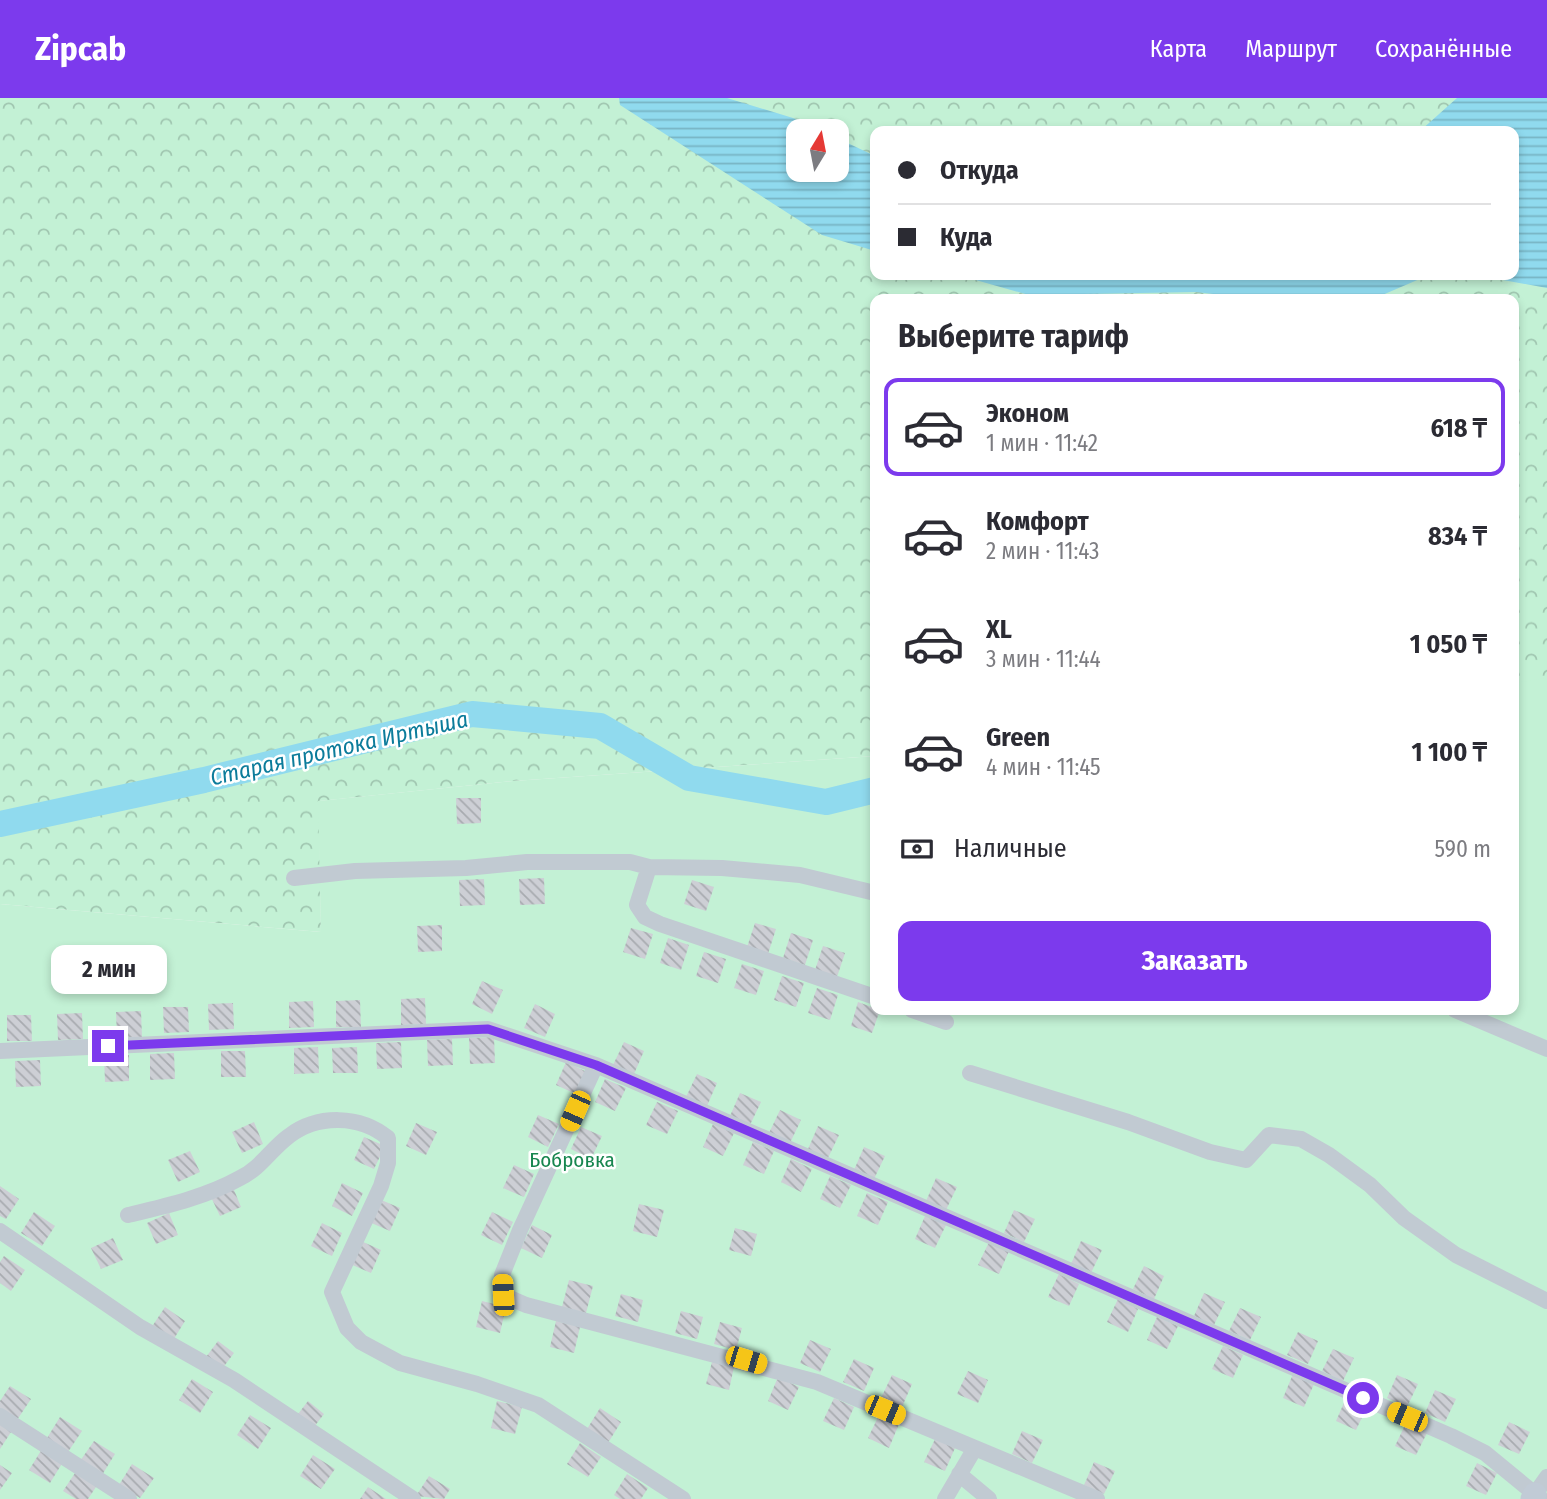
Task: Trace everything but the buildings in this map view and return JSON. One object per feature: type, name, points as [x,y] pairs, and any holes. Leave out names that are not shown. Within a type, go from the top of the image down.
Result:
[{"type":"street","points":[[294,878],[355,871],[466,868],[527,862],[630,862],[649,867],[722,868],[800,875],[870,892]]},
{"type":"street","points":[[649,867],[637,905],[645,917],[710,943],[870,995]]},
{"type":"street","points":[[926,1015],[946,1022]]},
{"type":"street","points":[[1467,1015],[1547,1049]]},
{"type":"street","points":[[0,1051],[488,1029],[596,1065],[1451,1436],[1485,1453],[1539,1493]]},
{"type":"street","points":[[596,1065],[502,1275],[503,1295],[526,1304],[817,1382],[1097,1499]]},
{"type":"street","points":[[970,1073],[1128,1122],[1210,1152],[1246,1160],[1269,1135],[1301,1139],[1370,1185],[1404,1218],[1456,1255],[1547,1301]]},
{"type":"street","points":[[128,1215],[166,1206],[242,1178],[267,1160],[287,1137],[315,1121],[346,1121],[375,1127],[388,1138],[388,1163],[381,1186],[332,1292],[346,1328],[361,1342],[400,1363],[477,1384],[538,1405],[683,1499]]},
{"type":"street","points":[[0,1231],[140,1327],[234,1380],[413,1499]]},
{"type":"street","points":[[0,1416],[129,1499]]},
{"type":"street","points":[[945,1499],[975,1448]]},
{"type":"street","points":[[959,1474],[989,1499]]},
{"type":"green space","points":[[0,98],[1547,98],[1547,1012],[1519,998],[1519,294],[870,294],[870,756],[513,781],[319,801],[321,932],[0,904]]},
{"type":"green space","name":"Бобровка","points":[[1547,678],[1547,1499],[0,1499],[0,904],[321,932],[318,801],[513,781],[870,756],[870,1015],[1519,1015],[1519,682]]},
{"type":"water","points":[[619,98],[727,98],[795,119],[786,119],[786,182],[849,182],[849,144],[870,154],[870,249],[822,235],[620,105]]},
{"type":"water","points":[[1457,98],[1547,98],[1547,288],[1503,280],[1519,280],[1519,126],[1426,126]]},
{"type":"water","points":[[976,280],[1417,280],[1385,294],[1025,294]]},
{"type":"waterway","name":"Старая протока Иртыша","points":[[0,824],[204,780],[472,714],[600,726],[689,778],[826,802],[870,791]]},
{"type":"route","points":[[108,1046],[488,1029],[596,1065],[1363,1398]]}]
